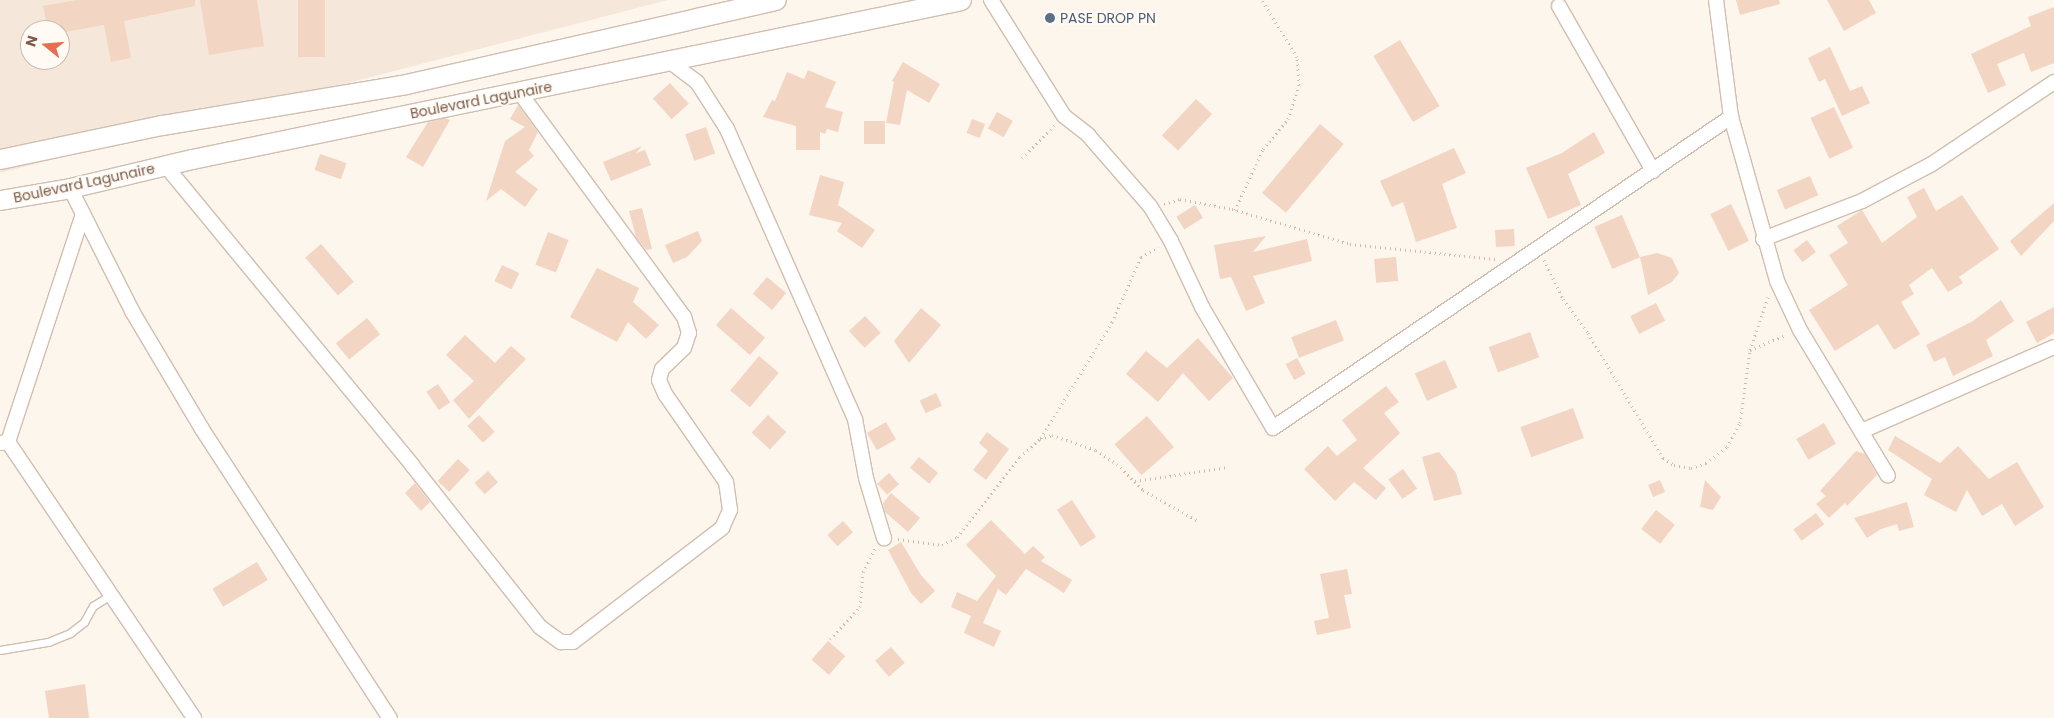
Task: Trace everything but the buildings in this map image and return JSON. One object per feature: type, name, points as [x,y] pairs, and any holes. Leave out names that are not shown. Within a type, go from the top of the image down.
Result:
[{"type":"main road","points":[[0,159],[162,125],[423,80],[776,0]]},
{"type":"main road","name":"Boulevard Lagunaire","points":[[0,200],[70,188],[165,165],[961,0]]},
{"type":"street","points":[[991,0],[1064,116],[1088,135],[1150,206],[1171,241],[1202,307],[1273,428],[1731,117]]},
{"type":"street","points":[[1716,0],[1731,117],[1763,240],[1777,281],[1800,330],[1864,430],[1888,476]]},
{"type":"street","points":[[1559,6],[1653,171]]},
{"type":"street","points":[[668,61],[697,82],[728,129],[851,411],[884,538]]},
{"type":"street","points":[[1763,240],[1862,200],[1932,164],[2054,82]]},
{"type":"street","points":[[165,165],[412,465],[540,627],[561,642],[573,642],[722,528],[730,510],[726,482],[665,394],[660,380],[662,369],[684,348],[689,333],[684,317],[520,92]]},
{"type":"street","points":[[70,188],[132,311],[202,429],[390,718]]},
{"type":"street","points":[[83,214],[4,443],[112,593],[194,718]]},
{"type":"street","points":[[1864,430],[2054,347]]},
{"type":"lane","points":[[0,650],[48,642],[70,633],[84,622],[93,606],[112,593]]},
{"type":"path","points":[[1236,210],[1263,149],[1288,119],[1300,85],[1297,57],[1262,0]]},
{"type":"path","points":[[1022,158],[1064,116]]},
{"type":"path","points":[[1150,206],[1180,199],[1236,210],[1350,244],[1473,258],[1520,260]]},
{"type":"path","points":[[830,639],[860,606],[864,572],[870,553],[884,538],[942,545],[957,537],[1020,457],[1040,439],[1112,322],[1141,257],[1148,250],[1171,241]]},
{"type":"path","points":[[1539,248],[1563,299],[1588,333],[1663,458],[1674,465],[1691,468],[1706,463],[1727,447],[1740,423],[1745,405],[1750,350],[1762,308],[1777,281]]},
{"type":"path","points":[[1750,350],[1800,330]]},
{"type":"path","points":[[1040,439],[1052,435],[1096,450],[1143,490],[1198,521]]},
{"type":"path","points":[[1134,481],[1228,468]]},
{"type":"shaded area","points":[[0,0],[668,0],[0,173]]},
{"type":"place","name":"PASE DROP PN","points":[[1050,18]]}]
